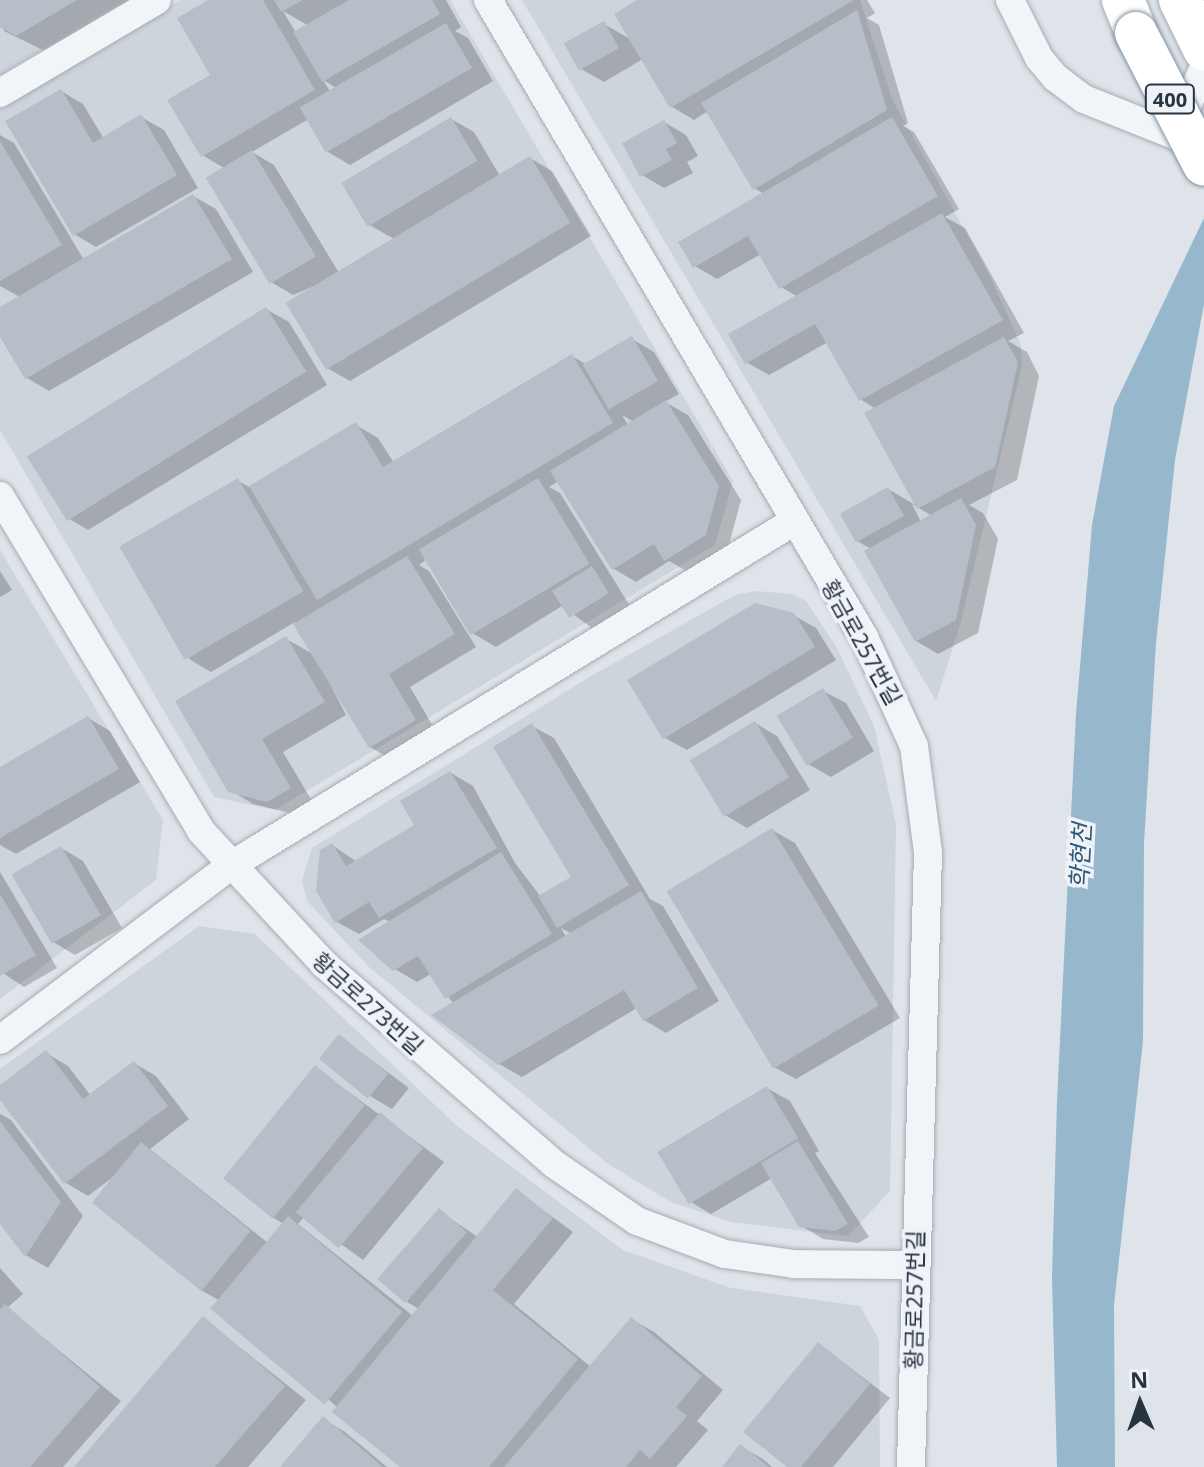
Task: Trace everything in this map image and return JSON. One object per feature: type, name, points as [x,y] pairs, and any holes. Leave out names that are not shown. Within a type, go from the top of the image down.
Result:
[{"type":"highway","points":[[1180,0],[1204,49]]},
{"type":"highway","name":"400","points":[[1130,16],[1204,165]]},
{"type":"street","points":[[0,93],[157,0]]},
{"type":"street","name":"황금로257번길","points":[[488,0],[889,685],[921,776],[928,853],[914,1265],[911,1467]]},
{"type":"street","points":[[1010,0],[1039,58],[1056,78],[1084,99],[1174,135],[1204,67]]},
{"type":"street","name":"황금로273번길","points":[[0,496],[201,831],[230,866],[324,964],[554,1164],[637,1221],[681,1241],[758,1261],[914,1265]]},
{"type":"street","points":[[0,1040],[230,866],[793,522]]},
{"type":"shaded area","points":[[0,0],[125,0],[0,75]]},
{"type":"shaded area","points":[[180,0],[450,0],[733,481],[715,545],[275,810],[214,797],[0,430],[0,108]]},
{"type":"shaded area","points":[[522,0],[860,0],[892,99],[989,274],[1021,345],[1022,366],[960,625],[936,701]]},
{"type":"shaded area","points":[[0,550],[163,820],[156,880],[0,999]]},
{"type":"shaded area","points":[[756,591],[792,594],[806,601],[837,648],[874,726],[896,824],[890,1191],[848,1236],[731,1222],[671,1202],[608,1164],[369,967],[307,901],[302,881],[312,848],[591,676],[735,595]]},
{"type":"shaded area","points":[[199,926],[255,934],[456,1125],[623,1250],[731,1288],[860,1306],[879,1340],[880,1467],[0,1467],[0,1069]]},
{"type":"water","name":"학현천","points":[[1204,218],[1204,304],[1175,460],[1156,643],[1144,843],[1143,1041],[1114,1305],[1115,1467],[1057,1467],[1052,1278],[1057,1101],[1076,714],[1092,525],[1114,406]]},
{"type":"building","points":[[0,0],[77,0],[16,36],[0,27]]},
{"type":"building","points":[[208,0],[263,0],[315,90],[201,157],[167,100],[210,75],[177,18]]},
{"type":"building","points":[[274,0],[303,0],[281,12]]},
{"type":"building","points":[[349,0],[432,0],[440,14],[322,82],[293,32]]},
{"type":"building","points":[[637,0],[854,0],[670,108],[614,14]]},
{"type":"building","points":[[857,10],[887,110],[753,190],[701,103]]},
{"type":"building","points":[[604,21],[619,48],[579,70],[564,43]]},
{"type":"building","points":[[446,23],[472,68],[326,153],[300,108]]},
{"type":"building","points":[[61,89],[93,143],[141,114],[177,175],[73,236],[5,121]]},
{"type":"building","points":[[451,117],[477,161],[368,227],[341,183]]},
{"type":"building","points":[[892,117],[938,196],[779,289],[748,236],[693,268],[678,242]]},
{"type":"building","points":[[664,120],[677,143],[666,149],[672,160],[640,177],[622,143]]},
{"type":"building","points":[[0,141],[62,245],[0,281]]},
{"type":"building","points":[[252,150],[316,256],[270,284],[206,178]]},
{"type":"building","points":[[530,156],[570,223],[326,370],[286,303]]},
{"type":"building","points":[[193,194],[232,259],[25,379],[0,337],[0,307]]},
{"type":"building","points":[[942,213],[1003,320],[859,401],[815,324],[745,364],[728,334]]},
{"type":"building","points":[[266,307],[306,371],[67,521],[27,456]]},
{"type":"building","points":[[632,336],[658,381],[609,410],[583,365]]},
{"type":"building","points":[[1004,337],[1018,362],[995,467],[917,509],[864,413]]},
{"type":"building","points":[[572,354],[613,423],[317,600],[249,486],[356,422],[383,467]]},
{"type":"building","points":[[666,400],[719,486],[706,535],[664,561],[654,544],[612,570],[550,471]]},
{"type":"building","points":[[238,478],[304,591],[185,660],[119,546]]},
{"type":"building","points":[[538,478],[590,564],[470,635],[419,550]]},
{"type":"building","points":[[888,487],[904,516],[856,543],[840,514]]},
{"type":"building","points":[[961,498],[976,525],[956,620],[915,642],[864,551]]},
{"type":"building","points":[[407,556],[455,634],[389,674],[416,720],[369,748],[293,624]]},
{"type":"building","points":[[592,566],[609,593],[569,618],[552,591]]},
{"type":"building","points":[[755,603],[794,613],[815,647],[663,739],[627,680]]},
{"type":"building","points":[[286,636],[325,702],[262,739],[291,788],[267,802],[228,792],[175,701]]},
{"type":"building","points":[[823,688],[853,738],[807,766],[777,716]]},
{"type":"building","points":[[88,716],[119,769],[0,838],[0,767]]},
{"type":"building","points":[[755,721],[789,778],[724,817],[690,760]]},
{"type":"building","points":[[532,723],[629,885],[557,928],[538,896],[571,877],[493,747]]},
{"type":"building","points":[[450,771],[497,848],[379,918],[369,902],[335,923],[316,891],[320,850],[332,843],[346,866],[414,825],[400,801]]},
{"type":"building","points":[[772,828],[879,1005],[773,1069],[667,891]]},
{"type":"building","points":[[61,846],[101,915],[52,944],[12,874]]},
{"type":"building","points":[[501,852],[552,934],[445,999],[418,956],[393,971],[358,940]]},
{"type":"building","points":[[641,891],[698,988],[643,1021],[624,990],[498,1065],[431,1015]]},
{"type":"building","points":[[0,894],[36,955],[0,976]]},
{"type":"building","points":[[339,1034],[388,1074],[368,1099],[319,1059]]},
{"type":"building","points":[[46,1050],[83,1099],[134,1061],[168,1106],[64,1184],[0,1100],[0,1085]]},
{"type":"building","points":[[315,1065],[365,1105],[273,1219],[223,1178]]},
{"type":"building","points":[[767,1086],[798,1138],[689,1204],[657,1152]]},
{"type":"building","points":[[380,1112],[423,1148],[339,1248],[296,1212]]},
{"type":"building","points":[[0,1121],[61,1202],[25,1257],[0,1224]]},
{"type":"building","points":[[798,1141],[848,1224],[835,1231],[799,1227],[761,1163]]},
{"type":"building","points":[[141,1142],[251,1231],[201,1291],[92,1203]]},
{"type":"building","points":[[516,1188],[553,1218],[493,1290],[578,1359],[489,1467],[400,1467],[332,1412]]},
{"type":"building","points":[[439,1208],[467,1232],[405,1303],[377,1279]]},
{"type":"building","points":[[288,1216],[402,1312],[324,1404],[210,1309]]},
{"type":"building","points":[[5,1304],[100,1387],[30,1467],[0,1467],[0,1309]]},
{"type":"building","points":[[203,1316],[285,1386],[215,1467],[74,1467]]},
{"type":"building","points":[[631,1317],[702,1376],[676,1407],[687,1416],[650,1459],[640,1450],[626,1467],[504,1467]]},
{"type":"building","points":[[818,1342],[870,1384],[801,1467],[787,1467],[743,1432]]},
{"type":"building","points":[[323,1416],[383,1467],[280,1467]]},
{"type":"building","points":[[740,1444],[769,1467],[722,1467]]}]
